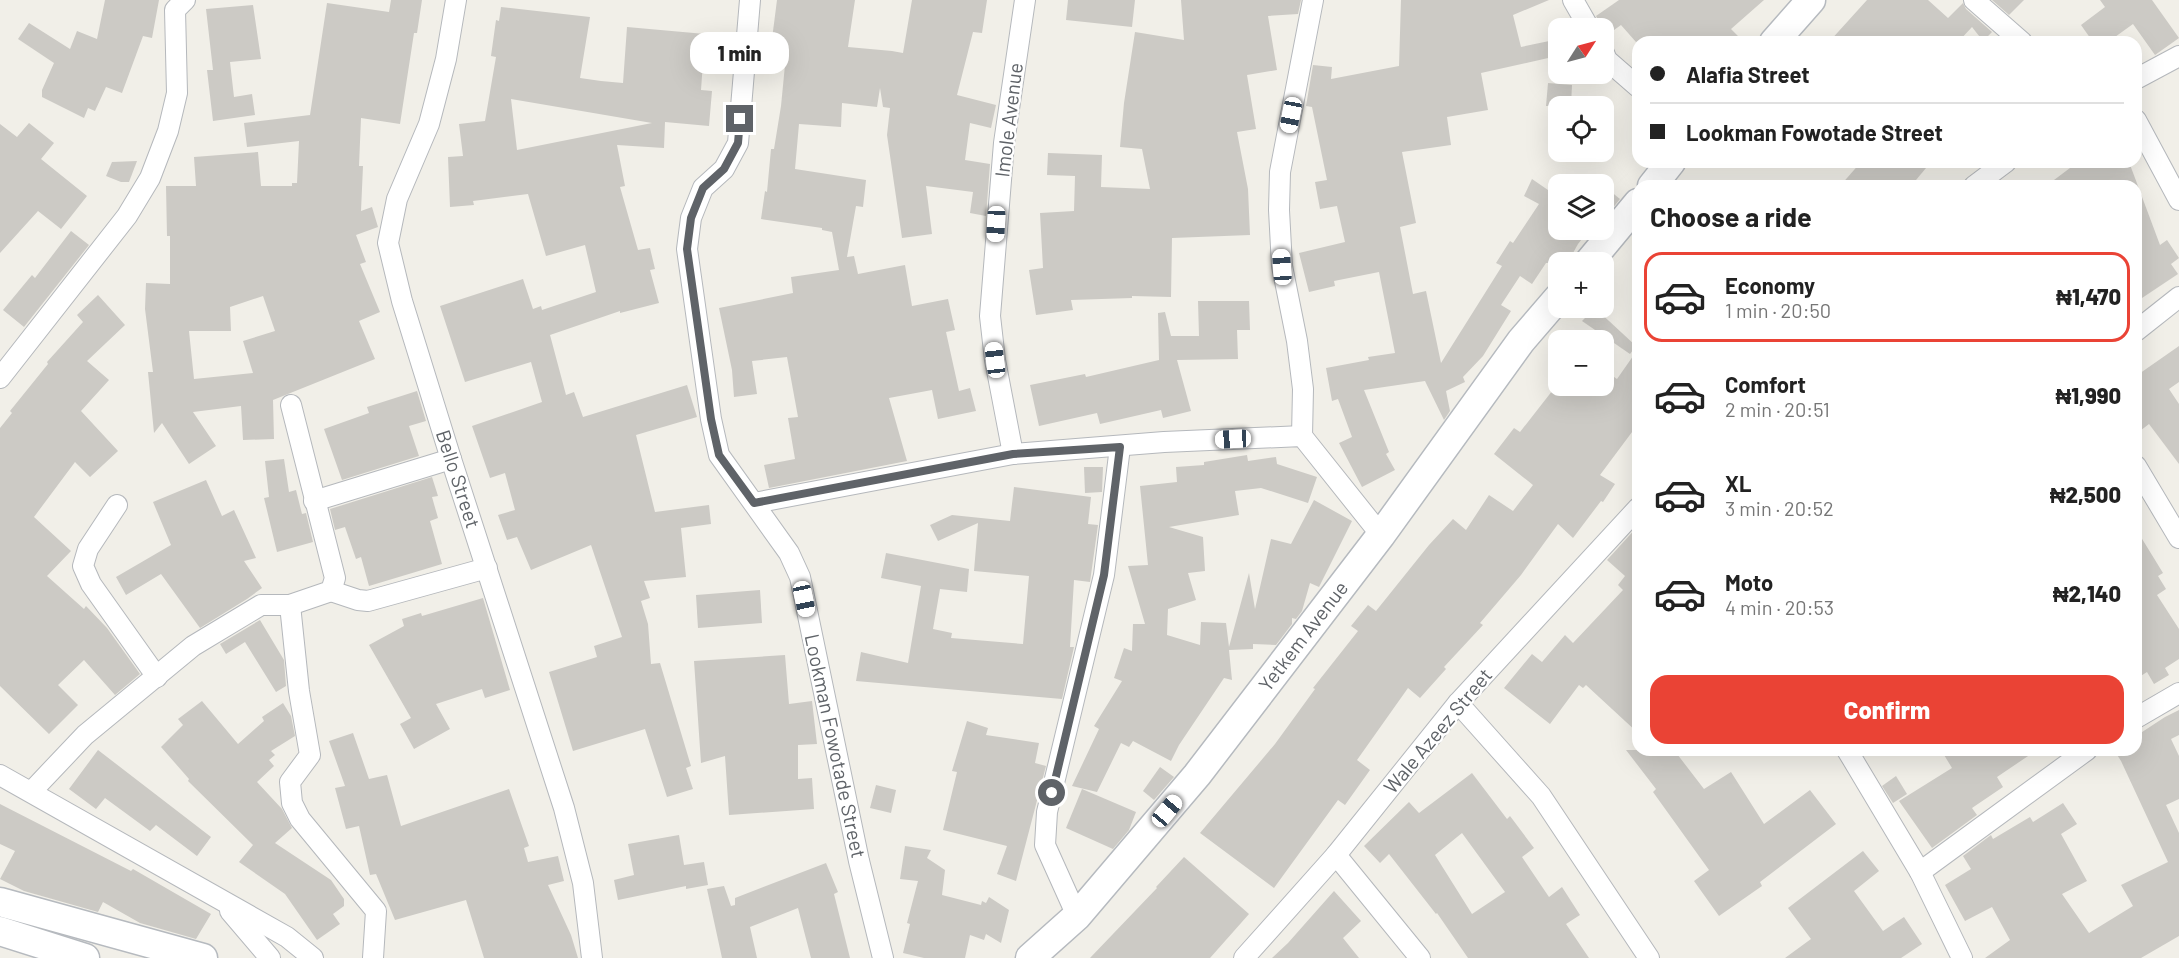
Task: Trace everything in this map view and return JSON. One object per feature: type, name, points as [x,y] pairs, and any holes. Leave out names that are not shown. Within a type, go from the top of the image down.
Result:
[{"type":"street","points":[[0,378],[127,216],[150,178],[168,131],[177,93],[175,10],[185,0]]},
{"type":"street","name":"Bello Street","points":[[456,0],[446,59],[429,124],[397,199],[388,243],[402,301],[451,459],[564,808],[583,883],[592,958]]},
{"type":"street","name":"Lookman Fowotade Street","points":[[750,0],[738,143],[724,169],[703,188],[691,218],[687,249],[711,419],[719,455],[789,554],[800,577],[859,861],[883,958]]},
{"type":"street","name":"Imole Avenue","points":[[1013,454],[995,360],[990,316],[1004,143],[1025,0]]},
{"type":"street","points":[[1313,0],[1280,172],[1279,210],[1282,267],[1297,341],[1303,389],[1302,436],[1381,535]]},
{"type":"street","points":[[1573,0],[1583,18]]},
{"type":"street","points":[[1779,36],[1811,0]]},
{"type":"street","points":[[1974,0],[2015,36]]},
{"type":"street","points":[[2142,76],[2179,56]]},
{"type":"street","points":[[1614,66],[1632,82]]},
{"type":"street","points":[[2142,131],[2179,200]]},
{"type":"street","points":[[1657,180],[1666,168]]},
{"type":"street","points":[[1982,180],[1998,168]]},
{"type":"street","points":[[1597,252],[1632,210]]},
{"type":"street","points":[[2142,326],[2179,297]]},
{"type":"street","name":"Yetkem Avenue","points":[[1030,958],[1077,916],[1197,776],[1381,535],[1521,341],[1548,310]]},
{"type":"street","points":[[291,405],[335,578],[331,591]]},
{"type":"street","points":[[754,503],[1013,454],[1164,442],[1302,436]]},
{"type":"street","points":[[1077,916],[1045,845],[1047,812],[1104,575],[1120,447]]},
{"type":"street","points":[[314,501],[451,459]]},
{"type":"street","points":[[2142,476],[2179,538]]},
{"type":"street","points":[[117,506],[88,549],[83,566],[90,584],[157,677]]},
{"type":"street","name":"Wale Azeez Street","points":[[1244,958],[1336,855],[1458,703],[1632,514]]},
{"type":"street","points":[[32,791],[85,735],[193,646],[261,605],[290,605],[331,591],[368,601],[487,568]]},
{"type":"street","points":[[290,605],[299,691],[310,755],[290,782],[292,803],[300,819],[376,911],[373,958]]},
{"type":"street","points":[[2142,715],[2179,693]]},
{"type":"street","points":[[1458,703],[1541,796],[1649,958]]},
{"type":"street","points":[[1851,756],[1920,872],[1962,958]]},
{"type":"street","points":[[1920,872],[2079,756]]},
{"type":"street","points":[[0,775],[287,937],[313,958]]},
{"type":"street","points":[[1336,855],[1420,958]]},
{"type":"street","points":[[220,900],[270,958]]},
{"type":"street","points":[[0,902],[203,958]]},
{"type":"street","points":[[0,931],[85,958]]},
{"type":"building","points":[[105,0],[159,0],[152,38],[143,36],[122,93],[106,87],[95,111],[88,108],[84,118],[42,97],[42,90],[54,63],[18,39],[29,23],[70,49],[77,31],[97,39]]},
{"type":"building","points":[[391,0],[422,0],[417,33],[414,33],[400,124],[361,118],[359,166],[363,166],[361,211],[372,207],[378,227],[356,235],[366,262],[360,264],[380,312],[359,321],[375,359],[273,400],[274,439],[243,440],[241,406],[193,412],[216,446],[189,464],[162,423],[154,433],[148,372],[153,372],[145,309],[146,283],[170,284],[170,236],[167,236],[166,186],[196,186],[194,157],[258,152],[261,186],[292,186],[292,183],[297,183],[299,141],[247,147],[244,123],[310,115],[327,3],[389,12]],"holes":[[[263,296],[275,331],[243,341],[253,373],[194,379],[189,331],[231,331],[230,307]]]},
{"type":"building","points":[[777,0],[855,0],[848,47],[903,53],[912,0],[987,0],[982,33],[973,32],[957,95],[996,105],[991,128],[970,123],[965,160],[990,164],[986,216],[970,213],[973,192],[926,186],[932,234],[902,238],[887,135],[890,108],[883,107],[880,88],[877,107],[842,103],[841,127],[799,124],[795,169],[866,180],[863,207],[856,206],[847,257],[854,256],[858,274],[905,265],[912,306],[948,299],[955,330],[946,332],[959,391],[970,388],[976,411],[938,419],[932,390],[889,398],[907,461],[769,488],[764,465],[795,459],[788,418],[798,417],[787,357],[752,361],[757,394],[734,397],[732,370],[719,308],[793,293],[791,277],[839,270],[832,232],[822,230],[822,228],[761,219],[765,191],[767,192],[771,149],[774,149],[781,106],[785,65],[770,65],[769,39],[772,39]]},
{"type":"building","points":[[1068,0],[1135,0],[1132,27],[1066,20]]},
{"type":"building","points":[[1181,0],[1301,0],[1298,14],[1268,16],[1277,70],[1247,75],[1256,129],[1237,132],[1248,189],[1250,235],[1172,238],[1171,297],[1132,296],[1132,298],[1071,300],[1073,310],[1036,315],[1029,270],[1043,268],[1040,213],[1074,211],[1075,176],[1047,175],[1048,153],[1102,155],[1101,187],[1150,189],[1142,149],[1120,147],[1135,32],[1184,40]]},
{"type":"building","points":[[1401,0],[1549,0],[1513,15],[1521,47],[1548,41],[1548,58],[1481,73],[1488,110],[1447,117],[1451,145],[1402,152],[1416,223],[1400,227],[1413,294],[1426,291],[1441,363],[1502,266],[1496,263],[1510,241],[1513,243],[1539,204],[1524,196],[1532,179],[1548,190],[1548,240],[1581,240],[1574,252],[1548,252],[1548,263],[1532,284],[1520,276],[1501,305],[1511,311],[1483,356],[1463,377],[1465,382],[1446,391],[1450,411],[1444,420],[1425,381],[1364,390],[1389,452],[1386,454],[1395,470],[1362,487],[1339,443],[1352,437],[1338,399],[1332,401],[1326,368],[1369,360],[1368,357],[1395,353],[1379,272],[1334,281],[1335,286],[1309,292],[1299,253],[1345,242],[1337,206],[1320,209],[1315,182],[1327,180],[1312,107],[1306,106],[1313,65],[1332,67],[1331,79],[1399,66]]},
{"type":"building","points":[[1619,0],[1764,0],[1731,29],[1738,36],[1632,37],[1621,25],[1614,30],[1614,18],[1597,18],[1596,16]]},
{"type":"building","points":[[1867,0],[1928,0],[1948,18],[1963,3],[1966,9],[1992,32],[1988,36],[1979,36],[1972,27],[1964,36],[1834,36]]},
{"type":"building","points":[[1992,0],[2024,0],[2009,15]]},
{"type":"building","points":[[2100,0],[2152,0],[2179,38],[2155,55],[2133,24],[2116,36],[2089,36],[2081,25],[2105,7]]},
{"type":"building","points":[[253,5],[261,59],[230,62],[234,97],[252,94],[255,115],[213,121],[207,70],[213,70],[206,9]]},
{"type":"building","points":[[501,7],[590,17],[580,78],[623,83],[627,27],[705,34],[701,90],[712,91],[709,126],[665,122],[664,148],[617,145],[625,186],[620,187],[638,250],[650,248],[655,269],[650,270],[659,303],[620,313],[620,311],[550,335],[566,395],[574,392],[583,417],[687,385],[697,417],[636,435],[655,512],[709,505],[711,524],[681,528],[686,577],[644,581],[650,598],[641,601],[648,624],[651,664],[660,663],[691,766],[686,768],[693,789],[667,797],[645,729],[573,751],[549,672],[597,657],[594,646],[622,637],[591,545],[531,570],[517,537],[507,540],[498,515],[515,510],[505,473],[490,478],[472,426],[542,402],[531,362],[465,382],[440,306],[523,279],[533,309],[541,306],[542,310],[596,292],[585,245],[546,256],[528,194],[473,201],[474,205],[450,207],[448,157],[463,156],[459,124],[485,121],[496,57],[491,56],[496,20],[499,21]],"holes":[[[511,99],[652,123],[517,150]]]},
{"type":"building","points":[[1548,83],[1572,85],[1571,96],[1548,96],[1548,106],[1546,106]]},
{"type":"building","points":[[29,123],[54,143],[41,159],[87,196],[61,229],[38,211],[0,253],[0,124],[17,137]]},
{"type":"building","points":[[137,161],[129,182],[121,182],[106,176],[112,162]]},
{"type":"building","points":[[1856,168],[1926,168],[1916,180],[1845,180]]},
{"type":"building","points":[[2070,168],[2131,168],[2136,180],[2054,180]]},
{"type":"building","points":[[1614,194],[1620,199],[1614,206]]},
{"type":"building","points":[[2142,197],[2160,245],[2167,240],[2179,258],[2171,264],[2178,274],[2142,298]]},
{"type":"building","points":[[71,231],[89,245],[24,327],[3,310],[32,275],[35,278]]},
{"type":"building","points":[[98,295],[125,325],[87,361],[109,380],[81,411],[118,451],[90,477],[75,462],[34,517],[71,551],[47,576],[84,609],[86,606],[107,628],[140,674],[115,695],[84,660],[58,685],[78,705],[49,734],[0,686],[0,428],[12,413],[10,411],[48,364],[47,362],[83,322],[77,315]]},
{"type":"building","points":[[1198,301],[1249,301],[1250,330],[1237,330],[1238,359],[1177,360],[1191,411],[1163,418],[1161,410],[1100,424],[1097,413],[1039,426],[1030,385],[1085,374],[1086,377],[1159,360],[1158,313],[1165,312],[1171,336],[1199,336]]},
{"type":"building","points":[[1585,318],[1606,318],[1632,342],[1632,351],[1630,354],[1614,343],[1614,330],[1595,330],[1582,321]]},
{"type":"building","points":[[2179,346],[2179,382],[2169,389],[2179,404],[2179,464],[2149,424],[2142,429],[2142,372]]},
{"type":"building","points":[[1632,358],[1632,432],[1600,475],[1615,484],[1573,538],[1558,524],[1521,575],[1480,623],[1483,625],[1444,667],[1446,669],[1420,698],[1408,688],[1357,760],[1370,770],[1345,805],[1338,800],[1274,888],[1200,833],[1275,744],[1315,689],[1313,688],[1358,631],[1351,626],[1368,605],[1376,611],[1453,519],[1466,530],[1489,495],[1513,511],[1533,485],[1494,454],[1514,428],[1520,432],[1548,396],[1614,396],[1614,377],[1617,379]]},
{"type":"building","points":[[417,391],[426,421],[409,426],[419,456],[342,480],[324,429],[369,413],[367,407]]},
{"type":"building","points":[[1247,455],[1248,461],[1276,457],[1277,464],[1317,477],[1308,503],[1261,488],[1235,491],[1239,515],[1169,527],[1203,537],[1205,571],[1188,573],[1196,600],[1168,609],[1167,635],[1200,645],[1201,622],[1226,623],[1229,647],[1249,573],[1255,609],[1271,539],[1291,544],[1314,500],[1352,521],[1319,587],[1310,583],[1302,611],[1296,619],[1292,618],[1292,624],[1276,645],[1253,644],[1253,649],[1229,650],[1232,680],[1224,678],[1179,745],[1171,761],[1133,741],[1129,747],[1121,743],[1097,792],[1072,786],[1099,729],[1094,726],[1122,681],[1114,678],[1124,648],[1132,651],[1133,624],[1145,624],[1128,566],[1148,565],[1140,486],[1177,482],[1176,467],[1204,465],[1204,462]]},
{"type":"building","points":[[284,459],[289,492],[296,490],[302,514],[306,513],[313,542],[277,552],[264,498],[269,497],[265,461]]},
{"type":"building","points":[[1084,467],[1103,467],[1102,492],[1085,493]]},
{"type":"building","points":[[432,477],[438,496],[432,497],[438,518],[430,521],[442,564],[369,586],[361,557],[356,559],[345,527],[335,530],[330,509]]},
{"type":"building","points":[[206,480],[222,516],[234,510],[256,558],[244,561],[262,588],[200,628],[161,574],[126,595],[116,577],[171,545],[153,502]]},
{"type":"building","points":[[1014,487],[1091,497],[1088,524],[1098,525],[1090,582],[1074,580],[1070,647],[1074,647],[1062,699],[856,681],[861,652],[908,663],[921,586],[881,578],[886,553],[969,569],[967,592],[940,589],[933,629],[952,633],[951,638],[1023,644],[1029,576],[974,571],[978,523],[938,541],[930,525],[952,515],[1010,521]]},
{"type":"building","points":[[1632,533],[1632,727],[1586,685],[1583,688],[1579,685],[1550,724],[1504,688],[1532,654],[1542,662],[1565,635],[1573,643],[1623,590],[1618,585],[1625,576],[1607,560]]},
{"type":"building","points":[[2142,539],[2163,573],[2158,576],[2166,589],[2157,595],[2179,629],[2179,659],[2165,668],[2169,675],[2154,684],[2147,672],[2142,675]]},
{"type":"building","points":[[760,590],[762,623],[698,628],[696,595]]},
{"type":"building","points":[[483,598],[510,690],[485,698],[482,689],[436,704],[450,729],[414,749],[400,724],[411,718],[369,645],[404,626],[402,619],[421,613],[422,616]]},
{"type":"building","points":[[260,620],[284,660],[286,686],[276,692],[245,642],[226,654],[220,644]]},
{"type":"building","points":[[785,655],[789,704],[812,701],[817,744],[798,745],[798,779],[812,778],[814,809],[729,815],[725,756],[701,763],[694,661]]},
{"type":"building","points":[[202,701],[238,744],[264,721],[262,717],[283,703],[291,716],[295,736],[271,751],[275,755],[269,760],[274,766],[257,782],[282,809],[292,828],[275,843],[331,880],[344,899],[344,906],[333,914],[340,924],[317,940],[285,894],[239,862],[253,845],[188,781],[189,779],[161,747],[183,725],[178,719]]},
{"type":"building","points":[[2179,710],[2179,735],[2171,739],[2179,756],[2179,799],[2166,805],[2179,833],[2179,936],[2141,958],[1985,958],[2010,940],[1992,907],[1965,921],[1945,885],[1971,869],[1963,856],[1991,835],[1993,839],[2030,817],[2033,822],[2063,803],[2077,824],[2061,834],[2087,881],[2062,894],[2089,933],[2133,906],[2121,885],[2168,862],[2118,756],[2142,756],[2142,732]]},
{"type":"building","points":[[967,721],[988,728],[986,735],[1039,743],[1035,763],[1046,766],[1016,881],[997,874],[1007,846],[943,830],[957,772],[952,771]]},
{"type":"building","points":[[353,733],[369,779],[387,775],[401,826],[509,789],[529,846],[524,848],[528,862],[558,856],[564,881],[548,885],[571,935],[578,958],[484,958],[466,900],[395,920],[376,874],[370,875],[359,826],[346,829],[335,788],[345,786],[329,741]]},
{"type":"building","points":[[98,750],[211,837],[197,856],[156,825],[150,831],[105,798],[96,809],[69,789]]},
{"type":"building","points":[[1626,750],[1632,750],[1632,756],[1679,756],[1704,789],[1731,772],[1764,824],[1810,790],[1836,824],[1760,882],[1762,886],[1719,916],[1694,881],[1709,870],[1653,792],[1656,789]]},
{"type":"building","points":[[1945,756],[2028,756],[1997,777],[2003,787],[1972,808],[1977,815],[1932,848],[1899,801],[1952,768]]},
{"type":"building","points":[[1160,767],[1174,777],[1154,800],[1143,791]]},
{"type":"building","points":[[1472,773],[1507,819],[1510,816],[1534,848],[1522,857],[1549,897],[1562,887],[1580,915],[1566,924],[1589,958],[1468,958],[1437,913],[1389,854],[1380,863],[1364,846],[1409,802],[1419,813]],"holes":[[[1462,833],[1505,892],[1472,914],[1435,855]]]},
{"type":"building","points":[[1896,776],[1907,794],[1893,803],[1882,786]]},
{"type":"building","points":[[876,785],[896,790],[891,813],[870,808]]},
{"type":"building","points":[[1082,789],[1136,812],[1129,830],[1113,849],[1066,828]]},
{"type":"building","points":[[0,804],[131,871],[133,869],[211,914],[196,939],[140,923],[103,902],[98,912],[24,891],[0,879],[15,851],[0,844]]},
{"type":"building","points":[[679,835],[684,865],[704,862],[708,885],[686,889],[686,886],[618,900],[614,880],[634,875],[628,844]]},
{"type":"building","points":[[905,846],[931,850],[927,858],[945,870],[942,895],[981,905],[982,901],[986,903],[989,897],[1009,910],[1001,943],[986,934],[984,940],[970,935],[965,958],[924,958],[903,953],[910,924],[907,923],[918,881],[900,879]]},
{"type":"building","points":[[1863,851],[1879,871],[1854,891],[1883,931],[1904,917],[1922,944],[1901,958],[1785,958],[1811,939],[1788,908]]},
{"type":"building","points":[[1184,857],[1249,914],[1210,958],[1090,958],[1157,888]]},
{"type":"building","points":[[826,863],[838,892],[834,894],[850,958],[811,958],[798,908],[750,927],[757,958],[722,958],[707,889],[724,886],[731,906],[735,905],[735,898]]},
{"type":"building","points":[[1334,891],[1361,921],[1343,938],[1359,958],[1272,958],[1288,943]]},
{"type":"route","points":[[740,119],[738,143],[724,169],[703,188],[691,218],[687,249],[711,419],[719,455],[754,503],[1013,454],[1120,447],[1104,575],[1052,793]]}]
